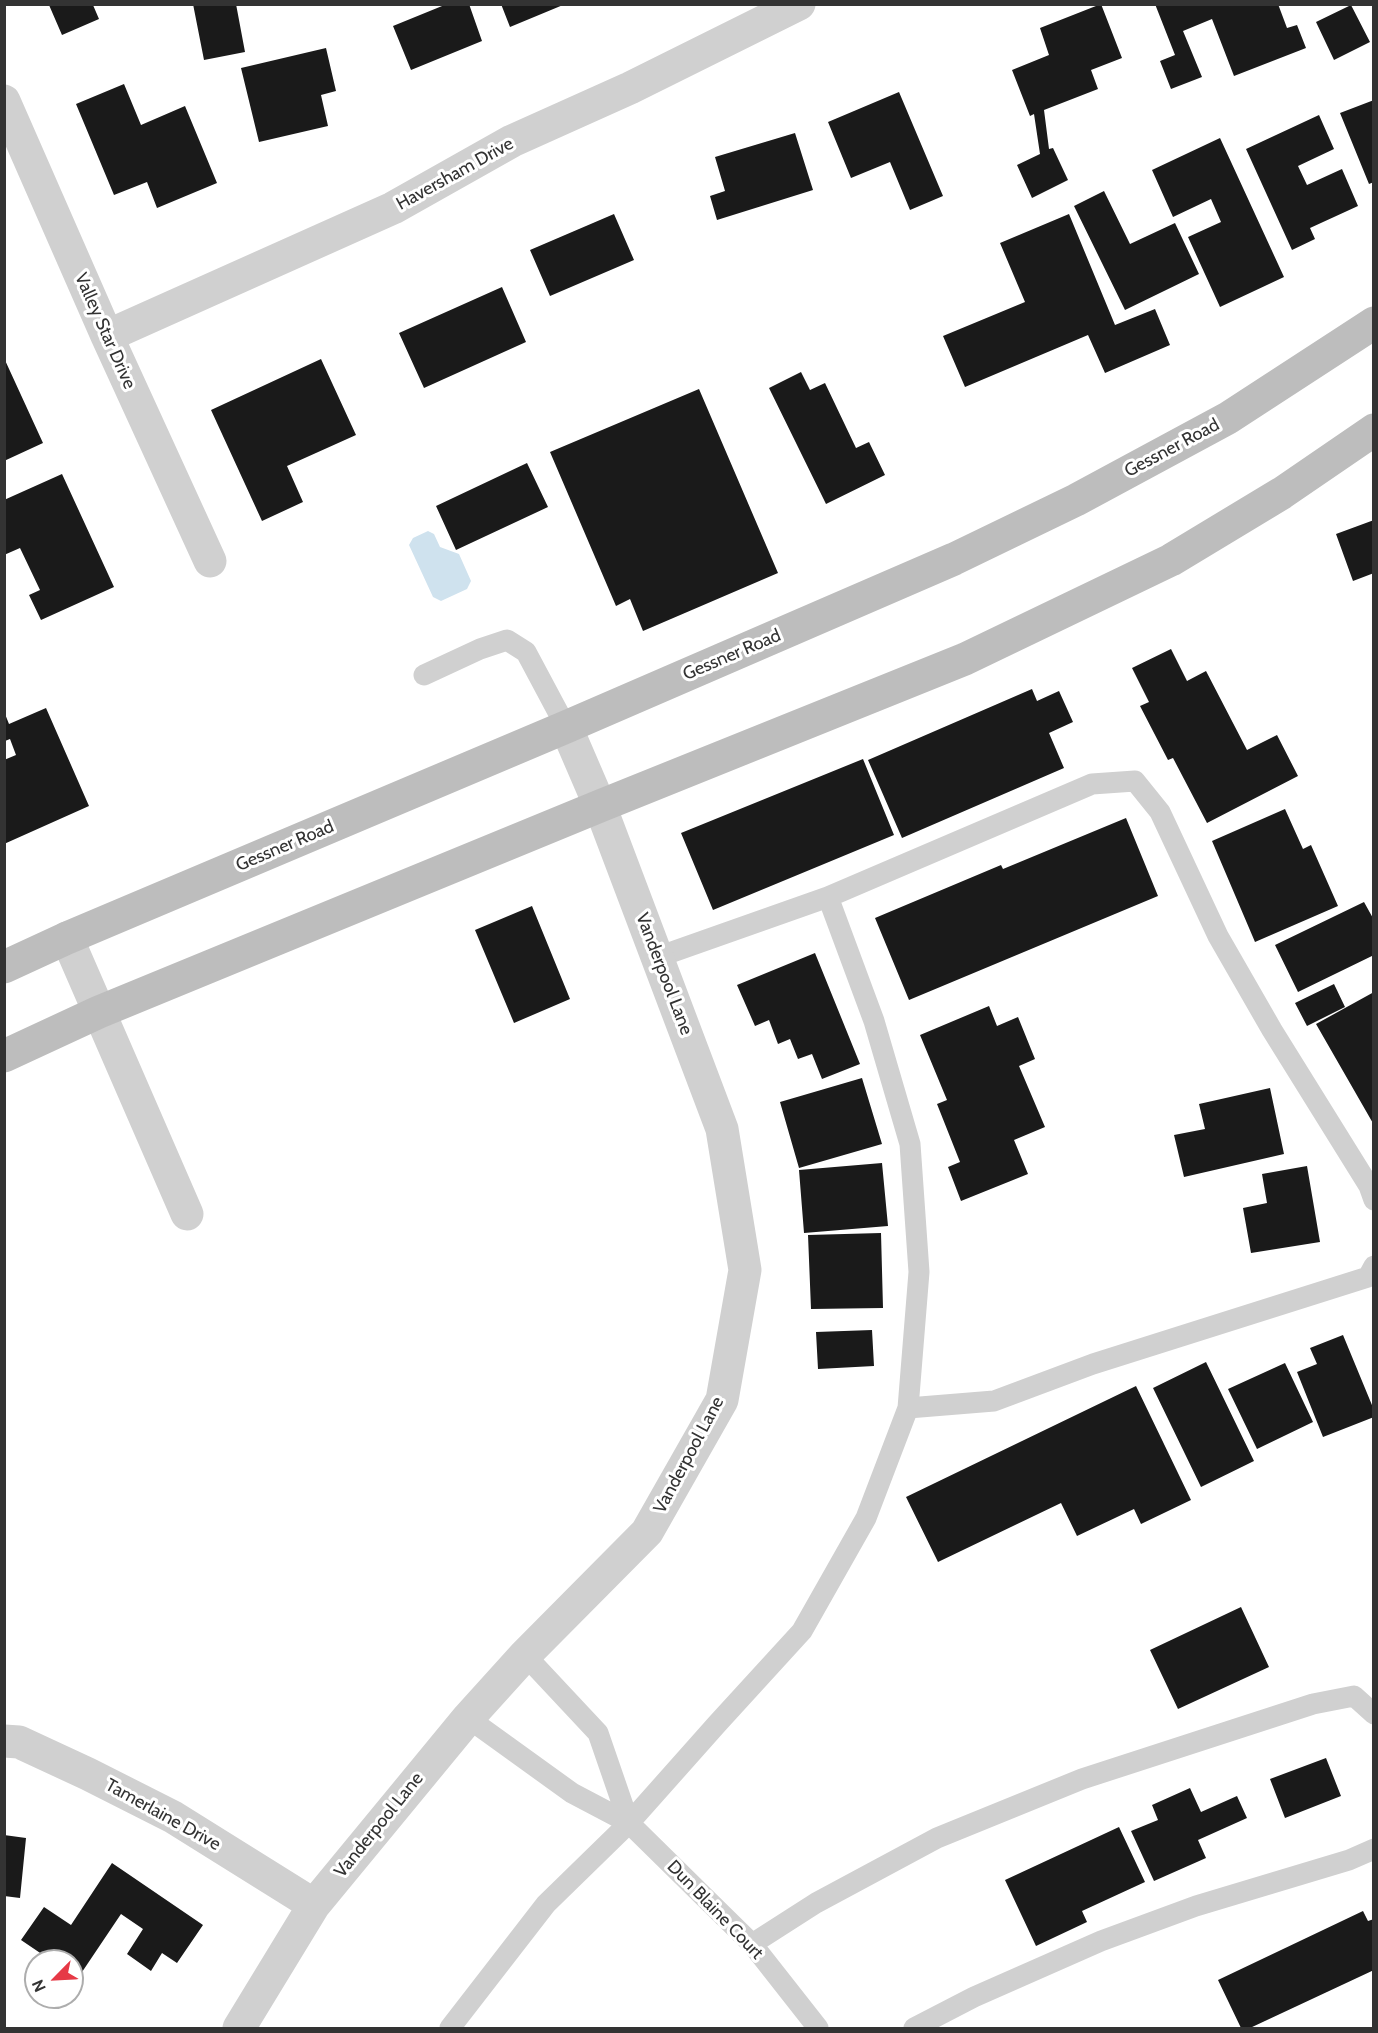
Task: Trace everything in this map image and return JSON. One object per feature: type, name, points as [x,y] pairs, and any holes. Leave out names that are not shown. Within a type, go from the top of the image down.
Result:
[{"type":"main road","name":"Gessner Road","points":[[4,967],[954,559],[1076,500],[1228,418],[1370,332]]},
{"type":"main road","points":[[4,1056],[99,1012],[965,659],[1171,560],[1282,493],[1374,430]]},
{"type":"street","name":"Haversham Drive","points":[[107,336],[393,208],[512,141],[630,88],[799,4]]},
{"type":"street","name":"Valley Star Drive","points":[[4,101],[107,336],[210,561]]},
{"type":"street","name":"Vanderpool Lane","points":[[239,2028],[314,1905],[468,1718],[525,1654],[647,1532],[722,1400],[745,1270],[722,1129],[600,806],[566,727]]},
{"type":"street","points":[[67,938],[187,1214]]},
{"type":"street","name":"Tamerlaine Drive","points":[[9,1734],[173,1817],[314,1905]]},
{"type":"lane","points":[[424,675],[480,649],[507,640],[526,652],[566,727]]},
{"type":"lane","points":[[658,957],[828,897],[1092,784],[1135,781],[1160,812],[1218,936],[1272,1030],[1369,1186],[1374,1200]]},
{"type":"lane","points":[[450,2028],[546,1904],[629,1823],[802,1631],[866,1518],[908,1408],[919,1272],[910,1144],[874,1021],[828,897]]},
{"type":"lane","points":[[908,1408],[993,1401],[1093,1364],[1368,1277],[1374,1266]]},
{"type":"lane","name":"Dun Blaine Court","points":[[525,1654],[598,1734],[629,1823]]},
{"type":"lane","points":[[753,1944],[816,1903],[937,1838],[1082,1779],[1313,1704],[1354,1696],[1374,1714]]},
{"type":"lane","name":"Dun Blaine Court","points":[[468,1718],[572,1793],[629,1823],[753,1944],[818,2028]]},
{"type":"lane","points":[[914,2028],[974,1997],[1101,1941],[1196,1906],[1348,1860],[1374,1849]]},
{"type":"water","points":[[428,531],[434,534],[440,547],[459,554],[471,581],[467,589],[441,601],[433,597],[409,545],[413,538]]},
{"type":"building","points":[[193,4],[236,4],[245,52],[204,60]]},
{"type":"building","points":[[447,4],[469,4],[482,41],[411,70],[393,26]]},
{"type":"building","points":[[501,4],[562,4],[563,5],[510,27]]},
{"type":"building","points":[[1101,4],[1122,58],[1091,70],[1098,89],[1044,110],[1049,149],[1053,148],[1068,180],[1032,198],[1017,165],[1040,154],[1034,114],[1030,116],[1012,70],[1049,55],[1040,28]]},
{"type":"building","points":[[1155,4],[1278,4],[1287,28],[1297,25],[1306,48],[1234,76],[1212,19],[1183,31],[1202,77],[1171,89],[1160,61],[1175,55]]},
{"type":"building","points":[[49,5],[93,5],[99,19],[62,35]]},
{"type":"building","points":[[1351,5],[1370,42],[1334,60],[1316,22]]},
{"type":"building","points":[[326,48],[336,91],[321,95],[328,126],[259,142],[241,68]]},
{"type":"building","points":[[124,84],[141,125],[185,106],[217,183],[157,208],[147,182],[114,195],[76,104]]},
{"type":"building","points":[[899,92],[943,196],[910,210],[890,162],[851,178],[828,122]]},
{"type":"building","points":[[1374,100],[1374,182],[1369,184],[1340,113]]},
{"type":"building","points":[[1319,115],[1334,149],[1298,166],[1307,185],[1342,169],[1358,206],[1310,228],[1315,239],[1292,250],[1246,149]]},
{"type":"building","points":[[795,133],[813,190],[717,220],[710,196],[725,191],[715,157]]},
{"type":"building","points":[[1220,138],[1284,277],[1220,307],[1188,237],[1221,222],[1211,199],[1173,217],[1152,170]]},
{"type":"building","points":[[1104,191],[1130,244],[1175,223],[1199,274],[1125,310],[1074,206]]},
{"type":"building","points":[[614,214],[634,260],[550,296],[530,250]]},
{"type":"building","points":[[1069,214],[1115,325],[1155,309],[1170,345],[1105,373],[1088,335],[965,387],[943,336],[1025,302],[1000,243]]},
{"type":"building","points":[[502,287],[526,342],[424,388],[399,333]]},
{"type":"building","points":[[4,358],[43,443],[4,461]]},
{"type":"building","points":[[321,359],[356,435],[287,466],[303,502],[262,521],[211,410]]},
{"type":"building","points":[[801,372],[810,390],[825,383],[856,448],[869,442],[885,475],[826,504],[769,388]]},
{"type":"building","points":[[699,389],[778,573],[643,631],[630,599],[616,606],[550,452]]},
{"type":"building","points":[[527,463],[548,507],[456,550],[436,506]]},
{"type":"building","points":[[62,474],[114,587],[41,620],[29,595],[40,590],[20,548],[4,555],[4,500]]},
{"type":"building","points":[[1374,520],[1374,573],[1353,581],[1336,534]]},
{"type":"building","points":[[1171,649],[1187,681],[1206,671],[1247,750],[1277,735],[1298,776],[1207,823],[1173,758],[1168,760],[1140,706],[1149,702],[1132,668]]},
{"type":"building","points":[[1032,689],[1037,701],[1059,691],[1073,722],[1049,733],[1064,768],[902,838],[868,760]]},
{"type":"building","points":[[46,708],[89,806],[4,844],[4,760],[16,755],[10,739],[5,741],[5,714],[9,724]]},
{"type":"building","points":[[863,759],[894,835],[713,910],[681,833]]},
{"type":"building","points":[[1285,809],[1303,849],[1311,845],[1338,906],[1255,942],[1212,841]]},
{"type":"building","points":[[1126,818],[1158,896],[909,1000],[875,918],[1001,865],[1003,869]]},
{"type":"building","points":[[1364,902],[1374,920],[1374,955],[1298,992],[1275,945]]},
{"type":"building","points":[[532,906],[570,999],[514,1023],[475,930]]},
{"type":"building","points":[[815,953],[860,1064],[822,1079],[812,1054],[798,1059],[790,1039],[778,1044],[769,1020],[755,1026],[737,985]]},
{"type":"building","points":[[1334,984],[1345,1007],[1307,1026],[1295,1003]]},
{"type":"building","points":[[1374,992],[1374,1125],[1316,1024]]},
{"type":"building","points":[[989,1006],[997,1026],[1018,1017],[1035,1059],[1019,1066],[1045,1127],[1014,1140],[1028,1174],[961,1201],[948,1167],[960,1162],[937,1104],[947,1100],[920,1035]]},
{"type":"building","points":[[862,1078],[882,1144],[799,1168],[780,1102]]},
{"type":"building","points":[[1270,1088],[1284,1154],[1184,1177],[1174,1135],[1205,1129],[1199,1104]]},
{"type":"building","points":[[882,1163],[888,1226],[804,1233],[799,1170]]},
{"type":"building","points":[[1307,1166],[1320,1242],[1251,1253],[1243,1208],[1267,1203],[1262,1174]]},
{"type":"building","points":[[881,1233],[883,1308],[811,1309],[808,1235]]},
{"type":"building","points":[[872,1330],[874,1366],[818,1369],[816,1332]]},
{"type":"building","points":[[1343,1335],[1374,1410],[1374,1417],[1323,1437],[1297,1372],[1317,1364],[1310,1348]]},
{"type":"building","points":[[1206,1362],[1254,1461],[1201,1487],[1153,1388]]},
{"type":"building","points":[[1285,1363],[1313,1422],[1257,1449],[1228,1389]]},
{"type":"building","points":[[1136,1386],[1191,1500],[1141,1524],[1134,1509],[1077,1536],[1061,1503],[938,1562],[906,1497]]},
{"type":"building","points":[[1241,1607],[1269,1667],[1178,1709],[1150,1650]]},
{"type":"building","points":[[1326,1758],[1341,1796],[1285,1818],[1270,1779]]},
{"type":"building","points":[[1190,1788],[1201,1812],[1237,1796],[1247,1818],[1198,1840],[1206,1858],[1154,1881],[1131,1831],[1158,1820],[1152,1805]]},
{"type":"building","points":[[1119,1827],[1145,1882],[1082,1911],[1087,1922],[1036,1946],[1005,1880]]},
{"type":"building","points":[[4,1835],[26,1838],[20,1898],[4,1896]]},
{"type":"building","points":[[112,1863],[203,1925],[177,1963],[162,1953],[151,1971],[127,1954],[143,1929],[121,1914],[84,1969],[84,1949],[34,1949],[21,1940],[44,1907],[71,1925]]},
{"type":"building","points":[[1363,1911],[1368,1921],[1374,1919],[1374,1970],[1250,2028],[1241,2028],[1218,1980]]}]
